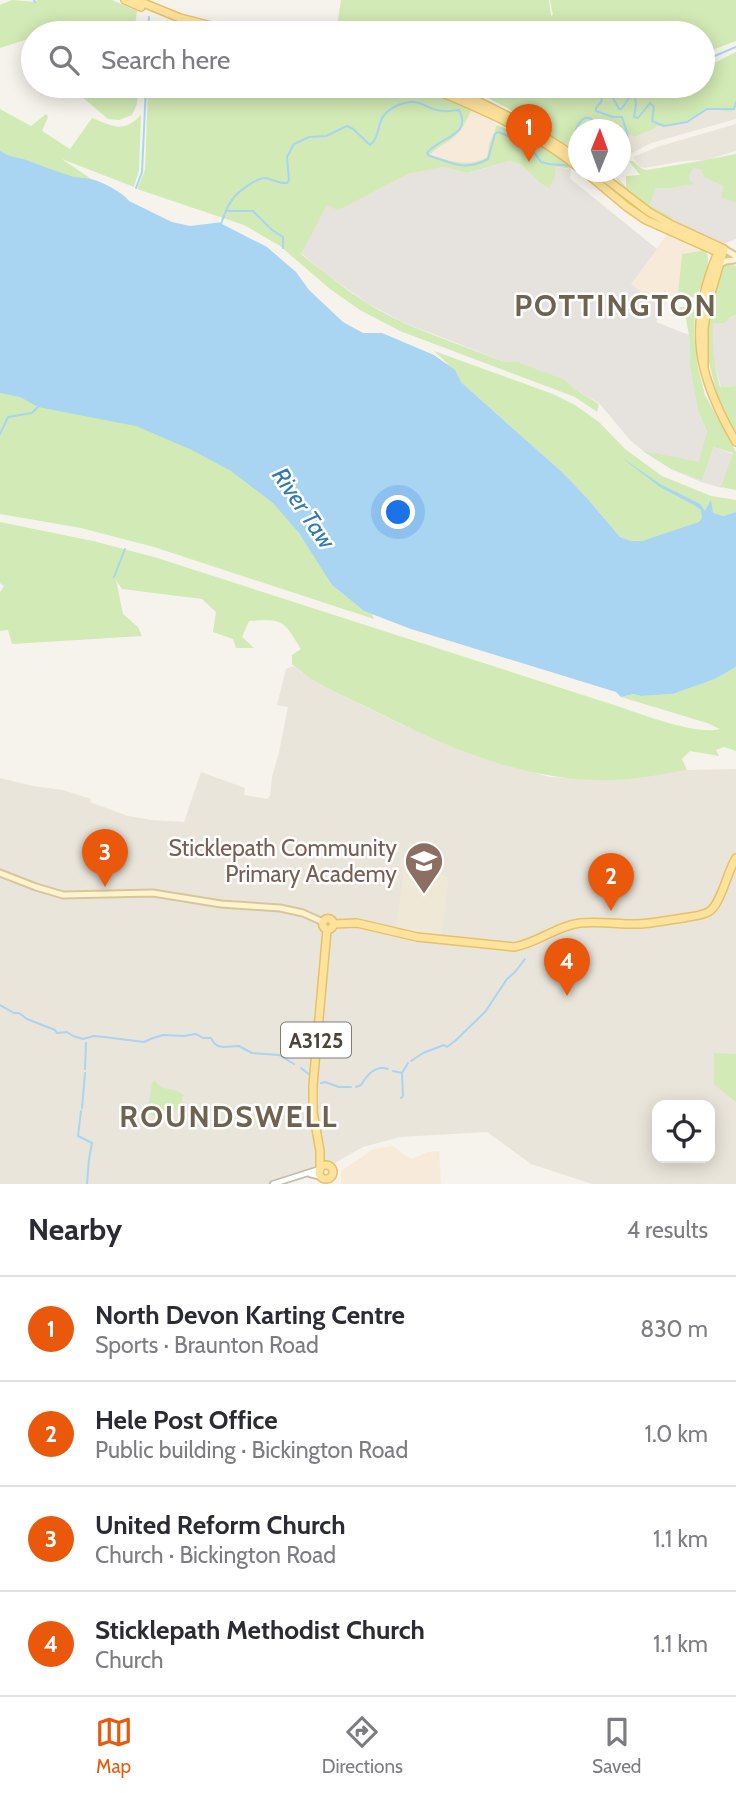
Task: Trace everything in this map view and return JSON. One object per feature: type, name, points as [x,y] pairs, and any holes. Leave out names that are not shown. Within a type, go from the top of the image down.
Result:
[{"type":"main road","points":[[125,0],[176,21]]},
{"type":"main road","points":[[136,0],[192,21]]},
{"type":"main road","points":[[454,98],[527,134],[568,159]]},
{"type":"main road","points":[[470,98],[542,134],[568,152]]},
{"type":"main road","points":[[596,182],[646,220],[669,232],[721,251]]},
{"type":"main road","points":[[610,182],[649,212],[735,259]]},
{"type":"main road","points":[[704,246],[711,256],[700,321],[701,358],[712,397],[736,442]]},
{"type":"main road","points":[[704,366],[706,312],[721,251]]},
{"type":"main road","points":[[710,270],[721,251]]},
{"type":"main road","points":[[718,266],[735,259]]},
{"type":"main road","points":[[0,873],[63,895],[153,893],[221,904],[280,908],[303,913],[328,925],[356,923],[417,937],[514,947],[572,924],[600,921],[647,923],[708,913],[718,901],[736,858]]},
{"type":"main road","name":"A3125","points":[[320,1151],[333,1171],[326,1177],[320,1151],[313,1112],[313,1085],[328,925]]},
{"type":"street","points":[[273,1184],[309,1174],[326,1177]]},
{"type":"shaded area","points":[[472,108],[497,125],[487,157],[478,163],[457,163],[430,155],[454,137]]},
{"type":"shaded area","points":[[708,109],[731,112],[736,110],[736,119],[651,143],[631,154],[631,134],[635,137],[657,126],[672,126],[697,117]]},
{"type":"shaded area","points":[[736,124],[736,151],[706,160],[645,168],[640,167],[633,157],[657,147]]},
{"type":"shaded area","points":[[736,154],[736,239],[723,244],[648,207],[656,169]]},
{"type":"shaded area","points":[[509,161],[520,164],[539,182],[554,167],[568,169],[568,182],[575,182],[657,249],[631,284],[664,308],[656,322],[689,335],[690,367],[698,411],[713,447],[733,454],[722,488],[671,469],[643,451],[630,440],[599,403],[573,388],[402,322],[369,304],[301,253],[328,203],[338,209],[412,172],[444,167],[469,173]]},
{"type":"shaded area","points":[[621,222],[656,249],[668,234],[699,246],[702,251],[682,254],[678,294],[667,302],[664,308],[613,272]]},
{"type":"shaded area","points":[[736,315],[736,386],[721,387],[714,362],[713,322],[725,323]]},
{"type":"shaded area","points":[[293,666],[336,692],[405,726],[502,763],[549,777],[612,780],[687,770],[736,769],[736,1184],[592,1184],[531,1164],[487,1132],[400,1137],[363,1147],[335,1163],[284,1184],[0,1184],[0,778],[63,790],[128,816],[184,822],[201,772],[245,788],[244,795],[267,799],[270,796],[288,707],[277,705],[286,669]]},
{"type":"shaded area","name":"Sticklepath Community Primary Academy","points":[[408,856],[449,878],[441,937],[396,929],[404,868],[401,867],[401,857]]},
{"type":"shaded area","points":[[393,1146],[412,1159],[428,1152],[439,1151],[441,1184],[341,1184],[341,1171],[374,1149]]},
{"type":"green space","points":[[12,0],[112,0],[137,11],[136,21],[21,21],[21,41],[0,48],[0,5]]},
{"type":"green space","points":[[341,0],[549,0],[551,16],[550,0],[736,0],[736,41],[715,49],[715,21],[338,21]]},
{"type":"green space","points":[[736,52],[736,110],[731,112],[708,109],[697,117],[672,126],[657,126],[635,137],[631,135],[631,119],[568,119],[568,146],[489,98],[715,98],[715,62]]},
{"type":"green space","points":[[83,98],[137,98],[132,115],[119,120],[108,119]]},
{"type":"green space","points":[[148,98],[448,98],[472,108],[456,135],[430,155],[459,162],[473,162],[487,157],[497,125],[536,141],[568,162],[568,168],[555,167],[555,177],[549,188],[520,164],[509,161],[468,173],[444,167],[410,173],[338,210],[327,205],[301,254],[363,301],[404,323],[505,362],[517,362],[565,380],[599,404],[597,412],[575,397],[400,331],[360,310],[330,289],[280,246],[244,225],[137,189],[145,170]]},
{"type":"green space","points":[[0,109],[31,126],[46,114],[48,117],[42,131],[70,149],[92,118],[118,127],[128,125],[141,115],[139,170],[134,187],[62,159],[91,181],[174,224],[198,228],[216,226],[210,232],[207,242],[196,245],[181,242],[149,231],[66,192],[31,181],[0,176]]},
{"type":"green space","points":[[736,154],[736,203],[721,197],[724,186],[704,177],[701,169],[694,168],[689,175],[694,184],[656,188],[649,205],[672,217],[670,220],[632,194],[620,182],[626,187],[626,182],[631,182],[631,176],[640,175],[631,161],[646,170]]},
{"type":"green space","points":[[0,218],[34,231],[293,525],[332,585],[364,611],[372,614],[374,619],[154,547],[81,528],[0,514]]},
{"type":"green space","points":[[699,246],[708,258],[700,289],[695,297],[683,296],[672,300],[678,294],[682,254],[701,251]]},
{"type":"green space","points":[[724,263],[736,266],[736,315],[725,323],[713,323],[713,348],[720,387],[736,386],[736,432],[717,396],[709,362],[706,361],[711,296],[718,272]]},
{"type":"green space","points":[[309,293],[342,325],[449,365],[434,351],[553,394],[575,405],[599,422],[625,449],[662,476],[711,496],[736,500],[736,512],[642,541],[620,537],[562,472],[460,381],[385,367]]},
{"type":"green space","points":[[681,307],[695,310],[694,334],[698,368],[705,395],[736,452],[736,490],[721,487],[733,453],[713,447],[702,480],[671,469],[643,451],[699,462],[707,432],[698,411],[690,367],[685,313],[671,315]]},
{"type":"green space","points":[[0,522],[154,557],[683,727],[720,729],[621,697],[633,694],[673,694],[715,679],[736,667],[736,751],[724,747],[716,750],[719,756],[690,751],[682,759],[687,770],[613,780],[549,776],[518,769],[428,737],[309,677],[292,664],[292,655],[301,649],[281,623],[269,620],[249,621],[242,637],[254,648],[236,648],[233,639],[213,632],[216,612],[202,599],[122,589],[116,580],[123,614],[138,627],[142,636],[12,644],[8,630],[0,631],[0,592],[4,586],[0,583]]},
{"type":"green space","points":[[714,1053],[736,1054],[736,1102],[714,1084]]},
{"type":"green space","points":[[154,1080],[161,1087],[182,1094],[182,1103],[185,1104],[173,1113],[154,1116],[149,1113]]},
{"type":"water","name":"River Taw","points":[[0,151],[74,177],[100,182],[129,201],[172,222],[190,226],[223,222],[222,224],[267,247],[296,272],[309,290],[343,322],[363,333],[382,333],[434,355],[455,370],[461,382],[562,472],[620,537],[642,541],[699,522],[702,518],[701,510],[660,487],[621,457],[660,484],[700,504],[705,511],[711,500],[713,513],[723,516],[736,512],[736,667],[715,679],[673,694],[633,694],[621,697],[616,692],[411,629],[364,611],[332,585],[299,533],[273,503],[231,471],[192,450],[136,426],[38,407],[20,397],[0,393]]},
{"type":"waterway","points":[[149,17],[149,21]]},
{"type":"waterway","points":[[715,56],[736,47]]},
{"type":"waterway","points":[[136,188],[142,172],[145,98]]},
{"type":"waterway","points":[[602,98],[596,111],[623,119]]},
{"type":"waterway","points":[[613,98],[619,109],[629,98]]},
{"type":"waterway","points":[[635,98],[634,117],[638,118],[650,103],[654,107],[652,121],[664,126],[687,122],[707,109],[734,109],[736,102]]},
{"type":"waterway","points":[[222,221],[234,197],[252,183],[265,178],[287,183],[287,157],[294,144],[309,137],[326,136],[347,126],[370,145],[376,138],[384,116],[394,107],[408,102],[437,110],[459,110],[462,125],[453,135],[432,148],[427,153],[430,156],[465,166],[480,163],[488,159],[495,134],[498,132],[526,141],[541,162],[568,166]]},
{"type":"waterway","points":[[584,119],[591,119]]},
{"type":"waterway","points":[[227,211],[253,211],[283,237],[283,248]]},
{"type":"waterway","points":[[0,434],[8,417],[32,413],[38,407]]},
{"type":"waterway","points":[[114,577],[125,549]]},
{"type":"waterway","points":[[411,1061],[423,1053],[444,1045],[447,1047],[455,1041],[485,1012],[507,979],[525,959]]},
{"type":"waterway","points":[[0,1005],[57,1033],[67,1032],[83,1039],[94,1036],[144,1042],[163,1035],[196,1034],[211,1038],[218,1046],[239,1046],[252,1053],[279,1055],[294,1064]]},
{"type":"waterway","points":[[85,1069],[86,1043]]},
{"type":"waterway","points":[[393,1071],[402,1073],[408,1063]]},
{"type":"waterway","points":[[301,1068],[310,1075]]},
{"type":"waterway","points":[[356,1087],[375,1070],[388,1069]]},
{"type":"waterway","points":[[82,1108],[85,1073]]},
{"type":"waterway","points":[[401,1098],[402,1073]]},
{"type":"waterway","points":[[321,1083],[351,1087]]},
{"type":"waterway","points":[[81,1111],[78,1136],[92,1143],[87,1184]]},
{"type":"place","name":"North Devon Karting Centre","points":[[529,162]]},
{"type":"place","name":"United Reform Church","points":[[105,887]]},
{"type":"place","name":"Sticklepath Community Primary Academy","points":[[424,895]]},
{"type":"place","name":"Hele Post Office","points":[[611,911]]},
{"type":"place","name":"Sticklepath Methodist Church","points":[[567,996]]},
{"type":"district","name":"POTTINGTON","points":[[616,305]]},
{"type":"district","name":"ROUNDSWELL","points":[[229,1116]]}]
